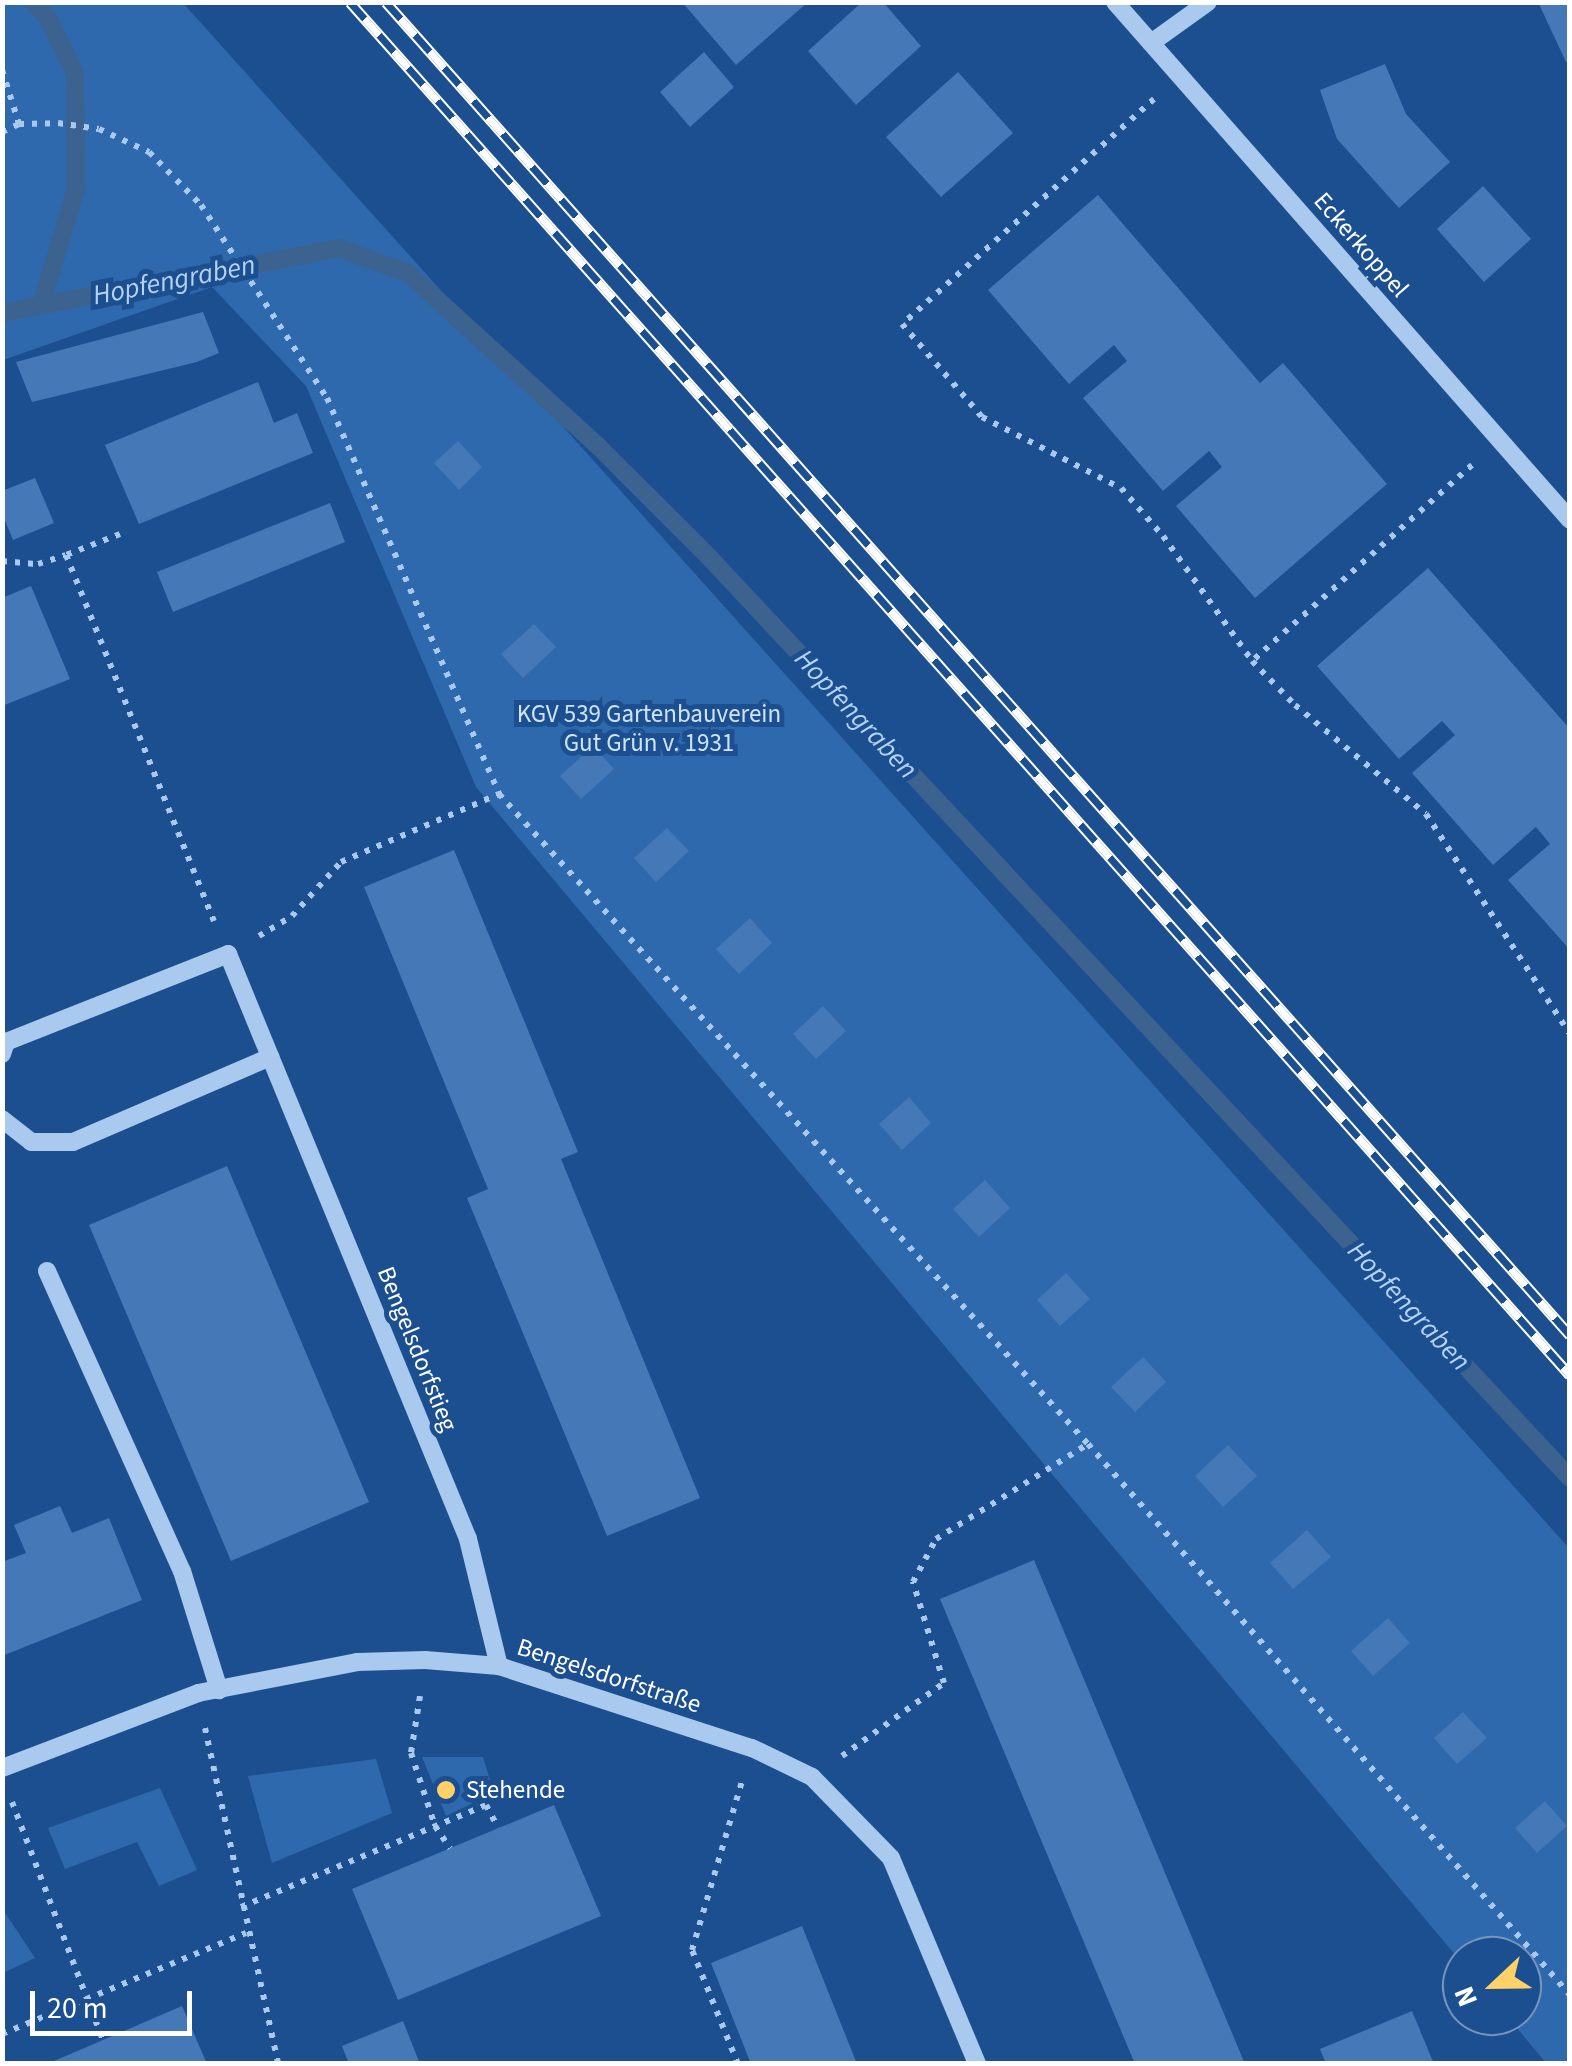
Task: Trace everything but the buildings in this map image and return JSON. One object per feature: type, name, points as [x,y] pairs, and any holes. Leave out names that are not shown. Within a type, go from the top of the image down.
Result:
[{"type":"street","name":"Eckerkoppel","points":[[1115,2],[1570,520]]},
{"type":"street","points":[[1150,43],[1208,2]]},
{"type":"street","points":[[2,1054],[6,1042],[228,954]]},
{"type":"street","name":"Bengelsdorfstieg","points":[[228,954],[468,1540],[499,1666]]},
{"type":"street","points":[[2,1119],[31,1142],[72,1142],[270,1057]]},
{"type":"street","points":[[47,1270],[182,1571],[219,1690]]},
{"type":"street","name":"Bengelsdorfstraße","points":[[2,1768],[198,1694],[357,1662],[425,1660],[499,1666],[752,1748],[812,1777],[891,1858],[976,2064]]},
{"type":"path","points":[[2,70],[19,124]]},
{"type":"path","points":[[1180,76],[902,324],[982,417],[1120,488],[1162,536],[1252,661],[1294,705],[1426,814],[1570,1034]]},
{"type":"path","points":[[2,132],[19,124],[58,123],[100,129],[149,152],[201,206],[327,398],[499,794],[1088,1444],[1570,1995]]},
{"type":"path","points":[[1252,661],[1500,440]]},
{"type":"path","points":[[2,561],[38,564],[120,534]]},
{"type":"path","points":[[66,555],[228,954],[292,916],[342,862],[499,794]]},
{"type":"path","points":[[812,1777],[944,1683],[913,1582],[936,1539],[1088,1444]]},
{"type":"path","points":[[425,1660],[412,1753],[435,1826],[450,1848]]},
{"type":"path","points":[[198,1694],[278,2064]]},
{"type":"path","points":[[738,2064],[692,1950],[752,1748]]},
{"type":"path","points":[[10,1796],[103,2040]]},
{"type":"path","points":[[241,1907],[486,1805],[498,1828]]},
{"type":"path","points":[[2,2034],[247,1933]]},
{"type":"green space","name":"KGV 539 Gartenbauverein Gut Grün v. 1931","points":[[2,3],[183,3],[1569,1548],[1569,2063],[1546,2063],[1524,2036],[1542,2036],[1542,1936],[1442,1936],[1442,1939],[476,787],[306,386],[212,287],[3,360]]},
{"type":"green space","points":[[422,1757],[483,1757],[494,1793],[446,1816]]},
{"type":"green space","points":[[376,1759],[392,1813],[272,1863],[248,1776]]},
{"type":"green space","points":[[160,1788],[197,1870],[159,1886],[137,1842],[65,1869],[48,1828]]},
{"type":"green space","points":[[2,1908],[35,1958],[5,1972],[2,1968]]},
{"type":"waterway","points":[[33,2],[48,18],[75,73],[76,189],[42,302]]},
{"type":"waterway","name":"Hopfengraben","points":[[2,313],[338,248],[408,273],[597,445],[709,557],[1570,1478]]},
{"type":"railway","points":[[350,2],[1570,1375]]},
{"type":"railway","points":[[386,2],[1570,1335]]},
{"type":"place","name":"Stehende","points":[[446,1790]]}]
